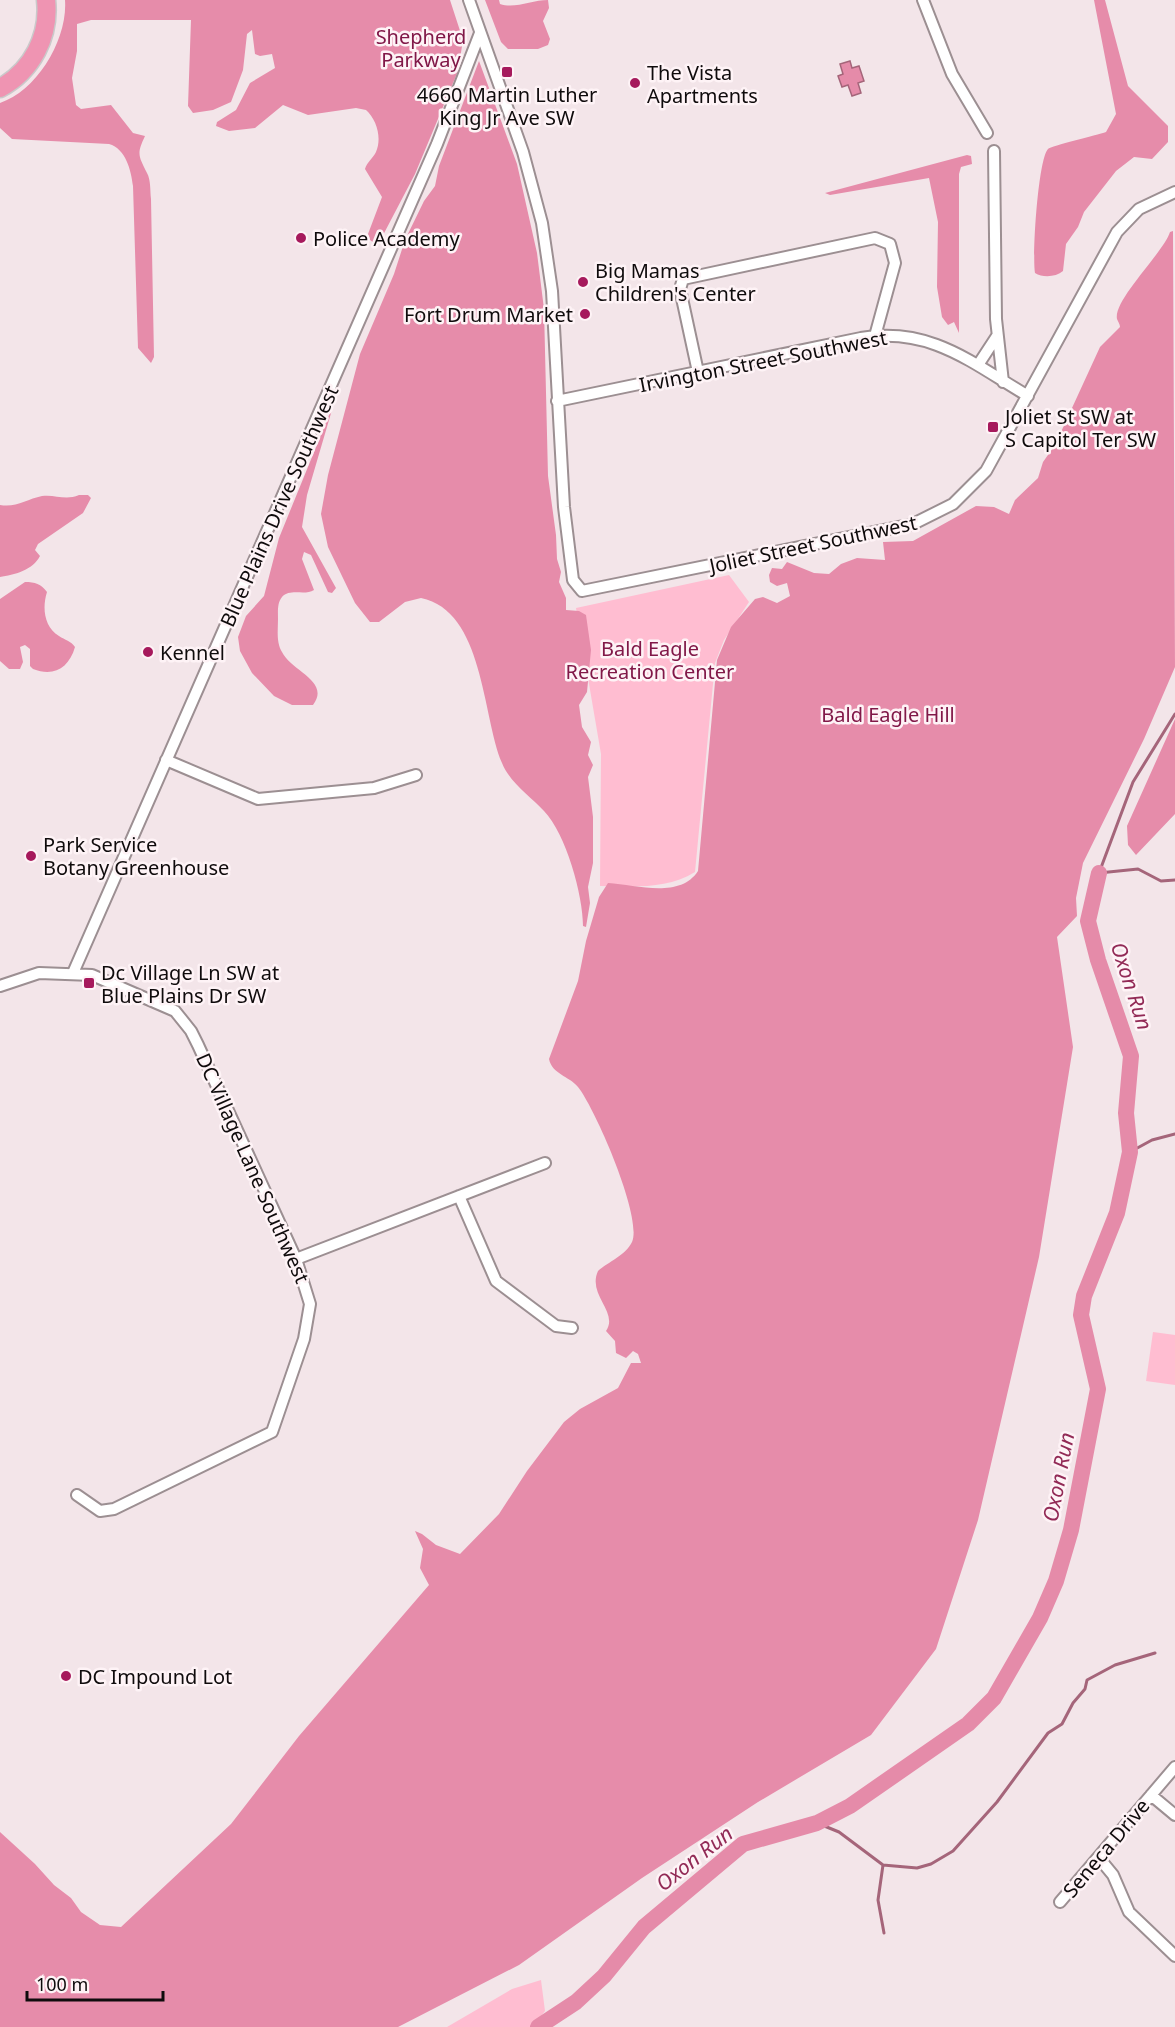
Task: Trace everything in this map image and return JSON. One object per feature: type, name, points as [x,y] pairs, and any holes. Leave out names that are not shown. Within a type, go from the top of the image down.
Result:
[{"type":"highway","points":[[0,76],[21,59],[31,42],[36,23],[35,0]]},
{"type":"highway","points":[[0,88],[20,74],[36,53],[46,23],[45,0]]},
{"type":"street","points":[[469,0],[523,152],[542,224],[552,291],[557,401]]},
{"type":"street","points":[[923,0],[952,74],[987,133]]},
{"type":"street","name":"Blue Plains Drive Southwest","points":[[73,973],[437,144],[480,33]]},
{"type":"street","points":[[994,151],[997,336],[1002,351],[1003,382]]},
{"type":"street","name":"Joliet Street Southwest","points":[[557,401],[564,507],[573,580],[577,588],[586,592],[927,519],[953,504],[974,486],[999,451],[1117,232],[1144,205],[1175,192]]},
{"type":"street","points":[[698,372],[680,289],[683,279],[875,238],[890,244],[895,256],[875,336]]},
{"type":"street","name":"Irvington Street Southwest","points":[[557,401],[875,336],[904,336],[931,342],[978,365],[1028,396]]},
{"type":"street","points":[[978,365],[997,336]]},
{"type":"street","points":[[166,760],[258,799],[374,788],[416,775]]},
{"type":"street","points":[[0,986],[39,973],[73,973]]},
{"type":"street","name":"DC Village Lane Southwest","points":[[73,973],[92,975],[164,1004],[183,1020],[198,1045],[296,1259],[309,1295],[310,1320],[272,1432],[114,1509],[100,1510],[76,1495]]},
{"type":"street","points":[[296,1259],[545,1163]]},
{"type":"street","points":[[459,1196],[496,1281],[556,1326],[572,1328]]},
{"type":"street","name":"Seneca Drive","points":[[1060,1902],[1100,1858],[1175,1767]]},
{"type":"street","points":[[1151,1795],[1175,1815]]},
{"type":"street","points":[[1100,1858],[1113,1875],[1128,1912],[1175,1956]]},
{"type":"green space","name":"Shepherd Parkway","points":[[65,0],[450,0],[463,40],[458,71],[415,174],[381,239],[374,243],[368,234],[382,197],[365,169],[376,152],[379,141],[373,119],[366,110],[356,108],[308,115],[283,105],[255,128],[229,131],[216,126],[217,122],[236,110],[250,83],[275,68],[272,54],[260,56],[255,54],[252,30],[247,34],[243,70],[231,102],[213,110],[193,113],[188,106],[191,20],[91,20],[77,24],[77,51],[72,78],[76,105],[81,109],[111,105],[133,133],[145,136],[140,147],[140,155],[149,179],[151,199],[154,357],[151,363],[138,348],[133,186],[124,155],[109,144],[12,139],[0,128],[0,103],[14,97],[38,75],[56,47],[65,15]]},
{"type":"green space","points":[[485,0],[499,0],[500,4],[512,5],[548,0],[549,8],[543,21],[550,39],[548,45],[538,49],[508,49],[501,42]]},
{"type":"green space","points":[[1094,0],[1105,0],[1128,86],[1168,126],[1168,142],[1152,159],[1134,157],[1116,171],[1084,212],[1078,227],[1066,244],[1063,271],[1053,276],[1042,276],[1035,273],[1034,249],[1044,157],[1048,149],[1106,132],[1116,114]]},
{"type":"green space","points":[[479,61],[517,164],[537,253],[544,309],[548,476],[557,559],[561,572],[559,582],[566,598],[566,610],[579,611],[586,615],[591,650],[587,692],[579,705],[582,727],[591,742],[588,755],[593,765],[588,777],[593,817],[593,863],[588,887],[590,903],[586,927],[583,926],[580,898],[572,866],[559,834],[544,811],[515,783],[502,763],[495,743],[478,667],[469,643],[457,623],[442,607],[421,598],[405,602],[379,622],[370,622],[355,603],[328,547],[321,514],[328,475],[360,354],[394,274],[405,240],[424,201],[435,186],[439,166]]},
{"type":"green space","points":[[967,155],[971,156],[972,164],[961,167],[959,174],[959,333],[954,322],[948,325],[942,317],[937,287],[938,222],[929,178],[830,195],[825,193]]},
{"type":"green space","name":"Bald Eagle Hill","points":[[1173,231],[1175,667],[1144,739],[1083,863],[1076,898],[1077,916],[1057,937],[1073,1047],[1039,1257],[978,1520],[936,1649],[871,1735],[758,1802],[642,1878],[519,1965],[398,2027],[0,2027],[0,1832],[54,1885],[71,1898],[81,1912],[100,1925],[121,1927],[231,1824],[299,1736],[429,1585],[420,1568],[423,1549],[415,1531],[436,1545],[460,1554],[499,1514],[527,1471],[564,1422],[580,1409],[618,1388],[631,1363],[641,1363],[638,1354],[633,1351],[626,1358],[616,1353],[615,1341],[606,1331],[609,1317],[596,1288],[598,1271],[621,1255],[632,1242],[634,1229],[631,1211],[616,1163],[586,1099],[574,1083],[557,1072],[549,1059],[578,981],[586,941],[599,897],[608,883],[669,888],[690,880],[698,871],[717,660],[731,627],[755,599],[763,597],[777,603],[790,596],[787,583],[777,586],[770,582],[769,575],[772,568],[782,569],[787,562],[814,573],[829,574],[841,564],[857,558],[885,560],[883,542],[913,541],[976,506],[994,507],[1009,514],[1015,500],[1038,478],[1043,462],[1055,445],[1100,347],[1120,327],[1117,319],[1123,300],[1166,241],[1170,232]]},
{"type":"green space","points":[[334,403],[307,495],[302,527],[336,588],[332,593],[328,592],[311,555],[304,552],[302,559],[314,590],[285,594],[279,602],[280,648],[287,659],[308,677],[317,689],[317,697],[313,705],[292,705],[274,696],[252,673],[240,651],[238,637],[246,616],[264,596],[279,538]]},
{"type":"green space","points":[[88,495],[91,498],[83,513],[38,544],[35,550],[40,556],[37,561],[17,573],[0,577],[0,505],[16,504],[42,496]]},
{"type":"green space","name":"Bald Eagle Recreation Center","points":[[729,575],[749,602],[724,640],[715,663],[695,872],[673,882],[661,884],[600,886],[601,754],[576,608]]},
{"type":"green space","points":[[25,582],[38,584],[47,592],[45,611],[50,628],[75,647],[69,660],[60,669],[48,672],[33,669],[30,666],[30,649],[25,645],[20,647],[23,662],[20,669],[9,669],[0,661],[0,599]]},
{"type":"green space","points":[[1175,719],[1175,814],[1136,855],[1128,845],[1127,826]]},
{"type":"green space","points":[[1153,1332],[1175,1335],[1175,1385],[1146,1381]]},
{"type":"green space","points":[[541,1980],[545,2011],[533,2027],[447,2027],[512,1989]]},
{"type":"shaded area","points":[[850,61],[852,68],[859,66],[864,81],[858,83],[861,93],[852,96],[848,85],[842,87],[838,76],[843,74],[840,64]]},
{"type":"waterway","name":"Oxon Run","points":[[1175,714],[1133,782],[1099,873],[1138,869],[1161,881],[1175,880]]},
{"type":"waterway","name":"Oxon Run","points":[[538,2027],[576,2002],[604,1976],[644,1927],[743,1844],[817,1823],[850,1806],[968,1724],[994,1698],[1040,1618],[1056,1581],[1071,1530],[1098,1389],[1081,1315],[1084,1296],[1117,1213],[1130,1152],[1126,1113],[1131,1056],[1098,960],[1088,921],[1099,873]]},
{"type":"waterway","points":[[1130,1152],[1152,1140],[1175,1134]]},
{"type":"waterway","points":[[817,1823],[839,1832],[883,1865],[917,1868],[931,1864],[953,1851],[997,1802],[1048,1733],[1062,1724],[1073,1703],[1085,1689],[1087,1680],[1115,1665],[1155,1653]]},
{"type":"waterway","points":[[883,1865],[878,1900],[884,1933]]},
{"type":"place","name":"4660 Martin Luther King Jr Ave SW","points":[[507,72]]},
{"type":"place","name":"The Vista Apartments","points":[[635,83]]},
{"type":"place","name":"Police Academy","points":[[301,238]]},
{"type":"place","name":"Big Mamas Children's Center","points":[[583,282]]},
{"type":"place","name":"Fort Drum Market","points":[[585,314]]},
{"type":"place","name":"Joliet St SW at S Capitol Ter SW","points":[[993,427]]},
{"type":"place","name":"Kennel","points":[[148,652]]},
{"type":"place","name":"Park Service Botany Greenhouse","points":[[31,856]]},
{"type":"place","name":"Dc Village Ln SW at Blue Plains Dr SW","points":[[89,983]]},
{"type":"place","name":"DC Impound Lot","points":[[66,1676]]}]
